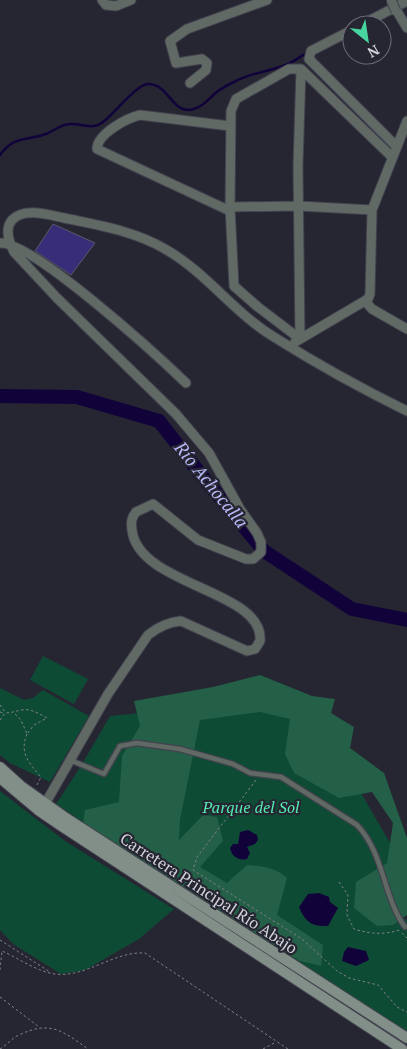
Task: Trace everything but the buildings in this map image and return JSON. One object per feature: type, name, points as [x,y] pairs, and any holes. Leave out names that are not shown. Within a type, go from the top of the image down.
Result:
[{"type":"main road","name":"Carretera Principal Río Abajo","points":[[0,767],[32,794],[41,807],[407,1038]]},
{"type":"main road","name":"Carretera Principal Río Abajo","points":[[0,778],[402,1049]]},
{"type":"street","points":[[102,0],[106,4],[116,6],[131,0]]},
{"type":"street","points":[[190,83],[206,70],[207,63],[202,60],[176,63],[170,41],[186,29],[267,0]]},
{"type":"street","points":[[378,15],[407,1]]},
{"type":"street","points":[[394,6],[407,28]]},
{"type":"street","points":[[342,35],[311,52],[309,60],[396,146]]},
{"type":"street","points":[[300,339],[234,286],[230,209],[230,126],[231,111],[236,100],[289,70],[301,69],[392,157]]},
{"type":"street","points":[[300,339],[301,69]]},
{"type":"street","points":[[230,126],[140,115],[132,117],[100,138],[97,149],[230,209],[299,206],[372,210]]},
{"type":"street","points":[[290,345],[364,301],[370,294],[372,210],[407,121]]},
{"type":"street","points":[[4,243],[12,220],[21,214],[31,213],[68,219],[145,238],[167,250],[193,270],[250,321],[315,362],[407,412]]},
{"type":"street","points":[[4,243],[38,260],[114,318],[186,383]]},
{"type":"street","points":[[4,243],[57,298],[176,414],[209,453],[261,542],[261,552],[257,557],[250,560],[198,540],[153,504],[136,512],[131,524],[132,534],[147,557],[164,569],[243,610],[258,627],[260,641],[255,648],[247,651],[181,621],[171,622],[148,635],[108,694],[41,807]]},
{"type":"street","points":[[364,301],[372,309],[407,329]]},
{"type":"lane","points":[[70,760],[104,774],[120,746],[137,743],[180,749],[258,775],[281,778],[357,825],[366,834],[389,889],[390,900],[405,927]]},
{"type":"path","points":[[0,705],[5,713]]},
{"type":"path","points":[[0,712],[33,711],[47,718],[34,725],[22,744],[25,758],[41,778],[32,794]]},
{"type":"path","points":[[0,720],[5,713]]},
{"type":"path","points":[[14,713],[21,720],[27,734]]},
{"type":"path","points":[[258,775],[254,786],[197,857],[193,870],[302,939],[337,971],[349,978],[378,985],[397,1007],[407,1012]]},
{"type":"path","points":[[338,882],[348,896],[348,914],[354,929],[369,934],[400,930],[407,938]]},
{"type":"path","points":[[0,940],[6,946],[55,974]]},
{"type":"path","points":[[0,970],[2,951],[55,974],[83,971],[130,952],[144,953],[288,1049]]},
{"type":"path","points":[[0,997],[39,1028]]},
{"type":"path","points":[[0,1049],[18,1035],[39,1028],[52,1027],[88,1049]]},
{"type":"path","points":[[263,1049],[276,1041]]},
{"type":"green space","points":[[43,656],[88,679],[74,704],[30,680]]},
{"type":"green space","points":[[260,675],[312,696],[335,699],[331,713],[354,727],[350,748],[384,773],[407,838],[407,915],[393,925],[377,926],[354,908],[356,882],[387,863],[393,823],[372,792],[339,798],[294,773],[285,754],[290,719],[260,712],[200,720],[180,820],[179,840],[203,815],[217,817],[223,841],[200,867],[227,883],[247,865],[268,868],[287,878],[277,915],[323,945],[321,966],[300,961],[278,948],[147,867],[83,823],[85,810],[119,802],[122,756],[140,726],[134,701],[213,687]]},
{"type":"green space","points":[[0,688],[24,700],[33,698],[43,690],[89,716],[50,782],[10,763],[0,755]]},
{"type":"green space","name":"Parque del Sol","points":[[312,696],[357,786],[405,869],[401,917],[407,920],[407,1032],[147,867],[56,804],[110,716]]},
{"type":"green space","points":[[0,791],[65,841],[174,909],[139,939],[85,970],[61,974],[13,944],[0,930]]},
{"type":"shaded area","points":[[248,830],[257,835],[258,840],[255,844],[247,847],[250,853],[247,859],[239,859],[232,854],[230,848],[233,844],[238,844],[240,832]]},
{"type":"shaded area","points":[[319,893],[329,897],[330,902],[338,908],[328,926],[318,926],[310,923],[299,907],[308,894]]},
{"type":"shaded area","points":[[348,947],[366,951],[369,960],[356,966],[342,961],[344,952]]},
{"type":"waterway","points":[[0,155],[10,144],[16,141],[46,134],[67,124],[99,125],[143,85],[155,85],[181,108],[187,110],[194,109],[201,106],[218,91],[233,82],[288,64],[308,52]]},
{"type":"waterway","name":"Río Achocalla","points":[[0,396],[77,397],[159,421],[264,551],[352,609],[407,620]]}]
